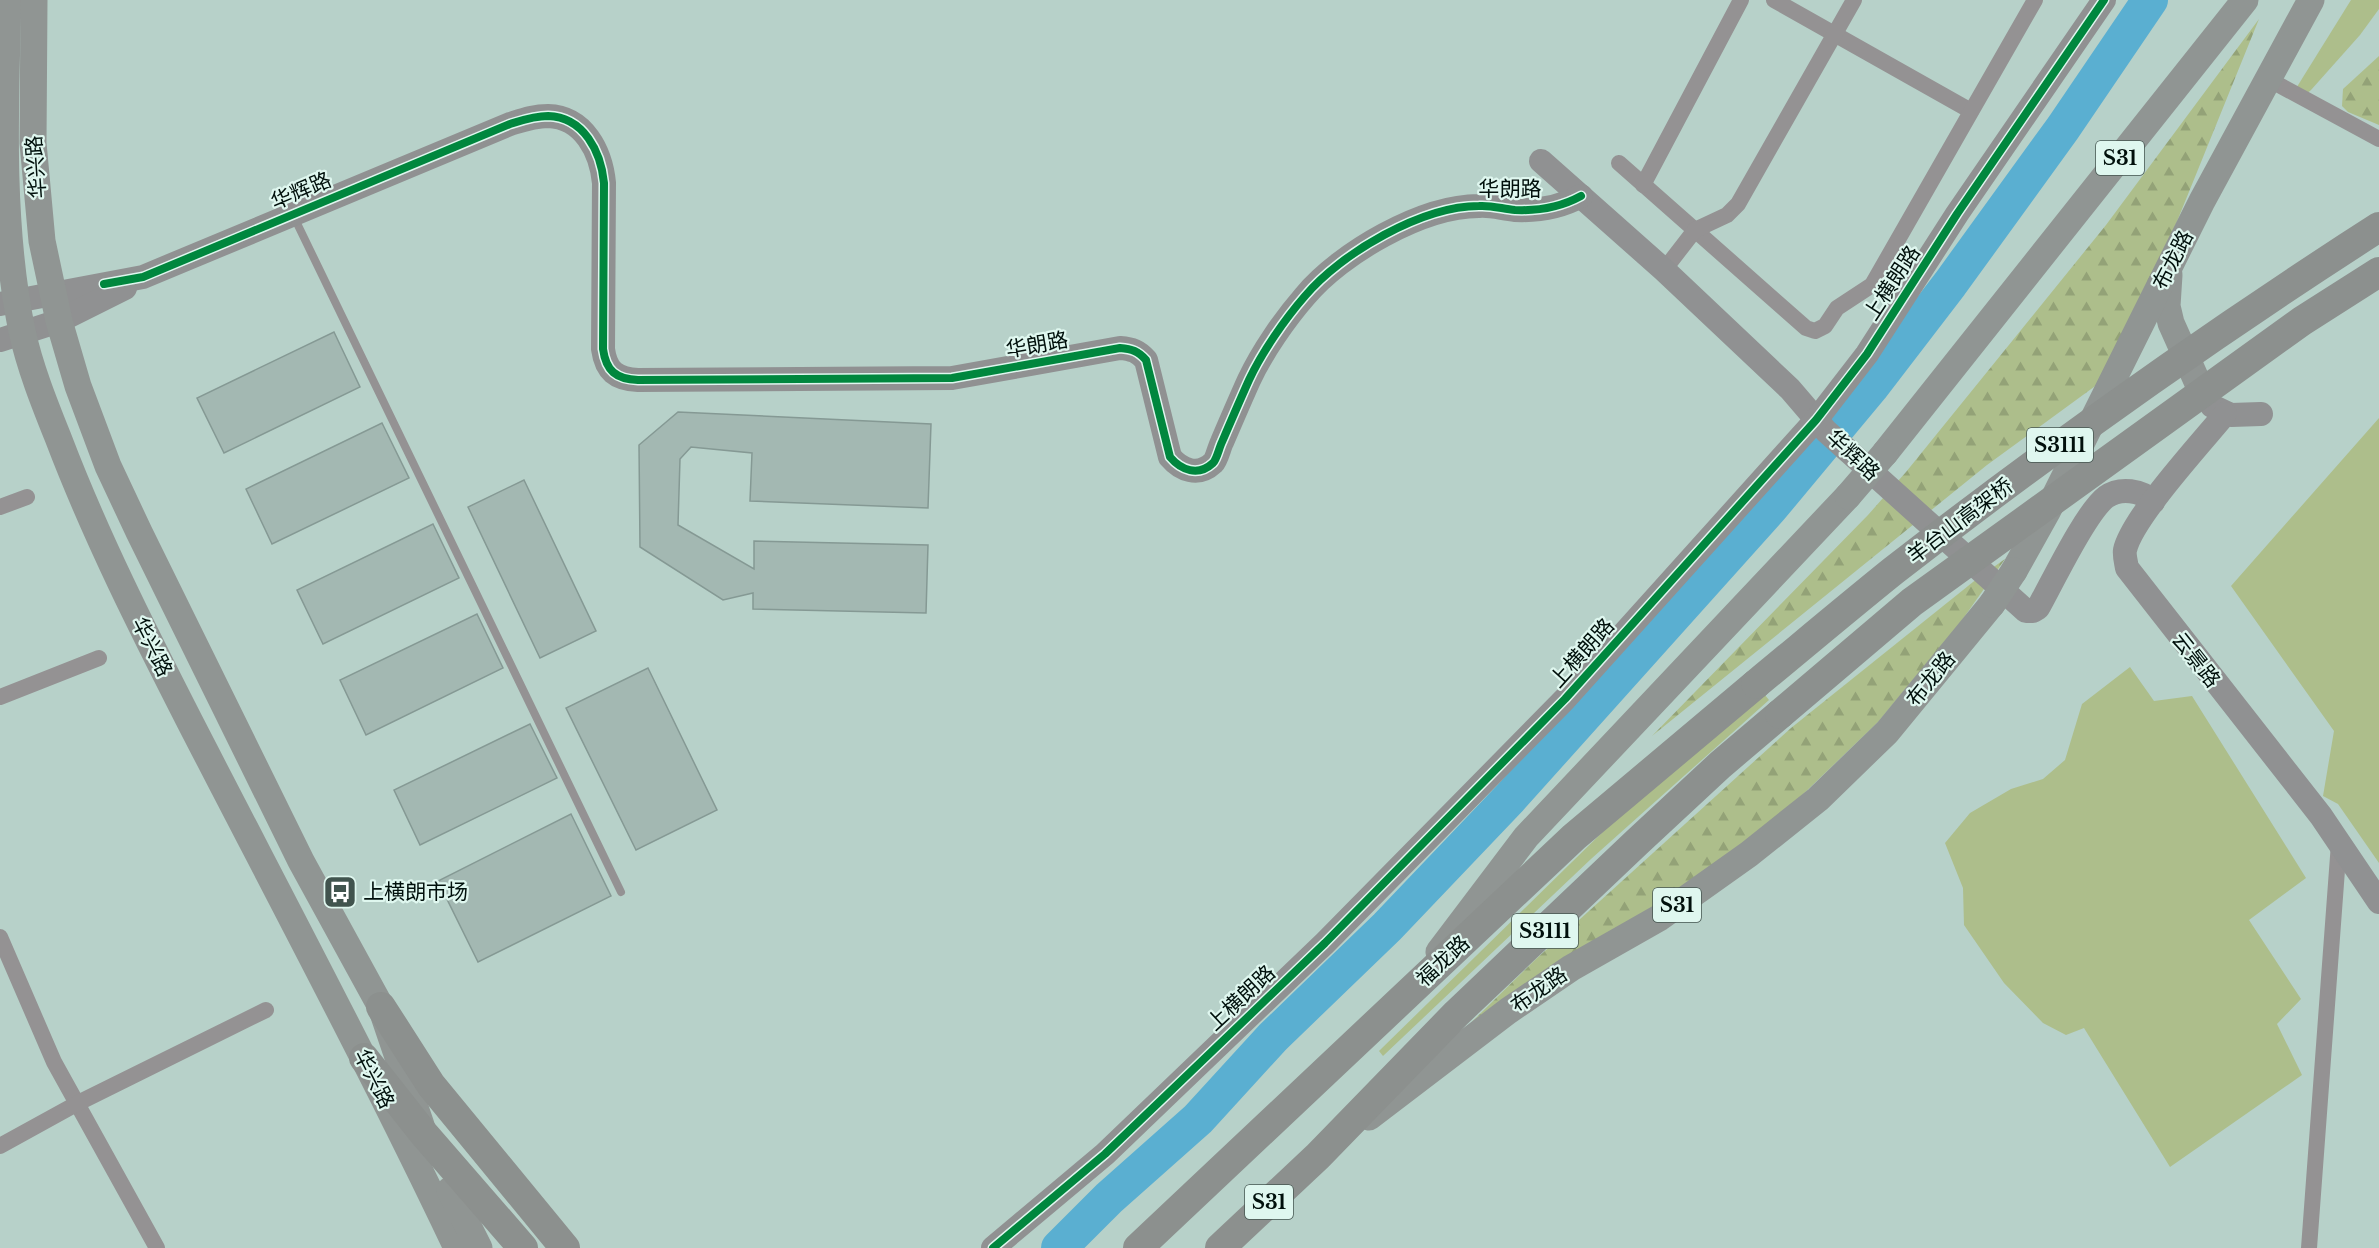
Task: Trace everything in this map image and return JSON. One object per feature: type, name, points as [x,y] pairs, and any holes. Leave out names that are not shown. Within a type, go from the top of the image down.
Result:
[{"type":"highway","name":"羊台山高架桥","points":[[1756,684],[1892,572],[2058,446],[2207,339],[2379,227]]},
{"type":"highway","name":"羊台山高架桥","points":[[1318,1156],[1457,1013],[1712,772],[1912,602],[2302,321],[2379,272]]},
{"type":"highway","name":"福龙路","points":[[1138,1248],[1574,837],[1756,684]]},
{"type":"highway","points":[[381,1007],[431,1085],[565,1248]]},
{"type":"highway","points":[[364,1058],[424,1134],[523,1248]]},
{"type":"highway","name":"S31","points":[[1220,1248],[1318,1156]]},
{"type":"main road","name":"华兴路","points":[[8,0],[6,148],[9,223],[8,302],[11,337],[44,402],[72,473],[127,596],[364,1058],[457,1248]]},
{"type":"main road","name":"华兴路","points":[[34,0],[33,143],[42,241],[58,321],[78,386],[108,466],[139,532],[301,861],[381,1007],[424,1134],[478,1248]]},
{"type":"main road","name":"布龙路","points":[[1318,1156],[1508,1011],[1571,968],[1659,918],[1749,854],[1818,800],[1887,732],[1992,604],[2014,571],[2047,512],[2170,265],[2309,4]]},
{"type":"main road","name":"S31","points":[[1406,995],[1526,837],[1848,496],[1885,453],[2239,6]]},
{"type":"main road","points":[[2170,265],[2167,306],[2171,323],[2200,388]]},
{"type":"main road","points":[[2108,389],[2130,377],[2175,380],[2200,388]]},
{"type":"street","points":[[1643,184],[1741,0]]},
{"type":"street","points":[[1774,0],[1971,111]]},
{"type":"street","points":[[1664,270],[1695,230],[1733,211],[1854,0]]},
{"type":"street","points":[[1619,163],[1806,328],[1815,331],[1825,326],[1837,308],[1872,285],[2035,0]]},
{"type":"street","name":"上横朗路","points":[[993,1248],[1105,1154],[1325,943],[1827,431],[1867,354],[1964,204],[2104,0]]},
{"type":"street","points":[[2268,79],[2379,139]]},
{"type":"street","name":"华朗路","points":[[510,124],[531,117],[557,117],[582,132],[596,148],[603,169],[604,183],[603,349],[608,368],[620,378],[638,380],[952,378],[1120,348],[1130,349],[1138,351],[1146,360],[1170,457],[1178,466],[1190,471],[1198,471],[1213,463],[1251,376],[1305,295],[1337,267],[1371,243],[1411,221],[1443,210],[1479,206],[1535,210],[1564,204],[1581,196]]},
{"type":"street","name":"华辉路","points":[[11,337],[58,321],[118,292],[143,277],[510,124]]},
{"type":"street","name":"华辉路","points":[[1541,161],[1664,270],[1790,389],[1827,431],[2022,609],[2030,612],[2038,608],[2088,520],[2105,498],[2117,492],[2133,491],[2153,502]]},
{"type":"street","name":"华辉路","points":[[8,302],[143,277]]},
{"type":"street","points":[[2200,388],[2209,404],[2225,414],[2261,414]]},
{"type":"street","name":"云景路","points":[[2225,414],[2153,502],[2129,538],[2124,552],[2127,568],[2321,816],[2379,902]]},
{"type":"street","points":[[0,507],[27,497]]},
{"type":"street","points":[[0,697],[99,658]]},
{"type":"street","points":[[2309,1248],[2339,843]]},
{"type":"street","points":[[0,937],[54,1062],[157,1248]]},
{"type":"street","points":[[0,1146],[78,1103],[266,1010]]},
{"type":"lane","points":[[293,215],[621,892]]},
{"type":"green space","points":[[2351,0],[2379,0],[2379,9],[2360,35],[2311,90],[2298,101],[2295,90]]},
{"type":"green space","points":[[2259,19],[2165,251],[2124,365],[1987,465],[1652,736],[1868,515],[1906,472],[2106,225]]},
{"type":"green space","points":[[2379,56],[2379,125],[2348,112],[2342,106],[2343,89]]},
{"type":"green space","points":[[2379,418],[2379,863],[2338,804],[2323,796],[2334,731],[2231,586]]},
{"type":"green space","points":[[2005,559],[1960,623],[1878,722],[1794,803],[1690,887],[1438,1055],[1536,959],[1791,728],[1978,578]]},
{"type":"green space","points":[[2130,667],[2154,701],[2192,696],[2306,878],[2249,920],[2301,999],[2277,1024],[2302,1075],[2170,1167],[2084,1028],[2066,1035],[2043,1023],[2004,983],[1964,925],[1963,888],[1945,843],[1970,813],[2011,789],[2043,779],[2065,760],[2082,704]]},
{"type":"green space","points":[[1760,689],[1769,700],[1591,859],[1383,1056],[1379,1051],[1621,814]]},
{"type":"building","points":[[334,332],[360,387],[224,453],[197,398]]},
{"type":"building","points":[[678,412],[931,424],[928,508],[750,501],[752,453],[691,447],[680,459],[678,525],[754,569],[754,541],[928,545],[926,613],[753,609],[753,593],[723,600],[640,547],[639,445]]},
{"type":"building","points":[[382,423],[409,478],[272,544],[246,489]]},
{"type":"building","points":[[524,480],[596,631],[540,658],[468,507]]},
{"type":"building","points":[[433,524],[459,578],[323,644],[297,590]]},
{"type":"building","points":[[477,614],[503,668],[366,735],[340,680]]},
{"type":"building","points":[[648,668],[717,810],[636,850],[566,708]]},
{"type":"building","points":[[530,724],[557,778],[420,845],[394,790]]},
{"type":"building","points":[[571,814],[611,896],[478,962],[438,881]]},
{"type":"waterway","points":[[1059,1248],[1109,1198],[1198,1119],[1273,1037],[1387,927],[1510,798],[1771,507],[1871,387],[1950,284],[2063,128],[2150,0]]},
{"type":"cycle path","points":[[993,1248],[1105,1154],[1325,943],[1565,699],[1816,420],[1867,354],[1957,214],[2104,0]]},
{"type":"cycle path","points":[[104,284],[143,277],[510,124],[538,117],[561,118],[581,129],[588,138],[602,171],[604,183],[603,349],[607,363],[618,376],[638,380],[952,378],[1120,348],[1128,349],[1146,360],[1170,457],[1184,468],[1196,471],[1213,463],[1249,380],[1274,336],[1305,296],[1339,264],[1384,235],[1433,214],[1479,206],[1515,210],[1541,209],[1557,206],[1581,196]]},
{"type":"place","name":"上横朗市场","points":[[340,892]]}]
